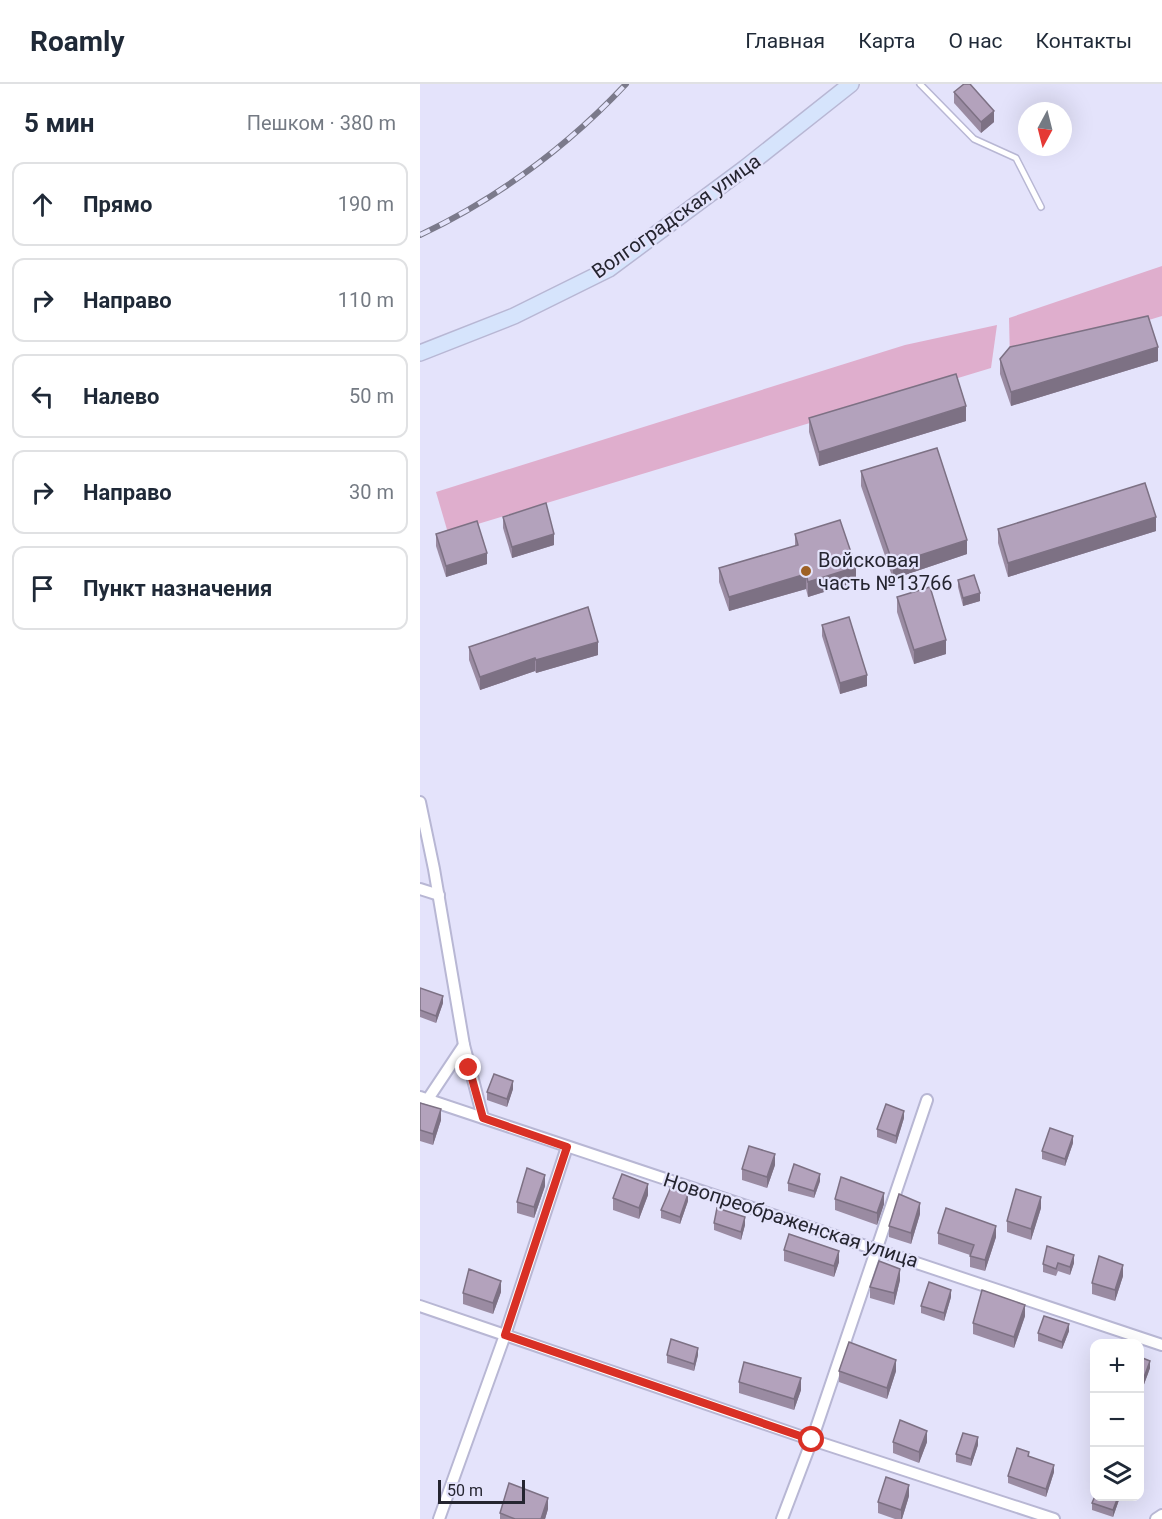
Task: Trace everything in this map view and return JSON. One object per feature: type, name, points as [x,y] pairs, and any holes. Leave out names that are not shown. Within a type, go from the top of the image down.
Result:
[{"type":"main road","name":"Волгоградская улица","points":[[420,353],[513,316],[609,269],[745,168],[851,84]]},
{"type":"street","points":[[420,802],[439,895],[464,1045],[483,1118]]},
{"type":"street","points":[[420,889],[439,895]]},
{"type":"street","points":[[424,1098],[464,1045]]},
{"type":"street","name":"Новопреображенская улица","points":[[424,1098],[1162,1345]]},
{"type":"street","points":[[782,1519],[812,1440],[927,1100]]},
{"type":"street","points":[[439,1519],[505,1335],[567,1147]]},
{"type":"street","points":[[420,1306],[812,1440],[1054,1519]]},
{"type":"street","points":[[1156,1519],[1162,1515]]},
{"type":"lane","points":[[920,84],[974,138],[1016,158],[1041,207]]},
{"type":"shaded area","points":[[1162,266],[1162,316],[1010,362],[1009,318]]},
{"type":"shaded area","points":[[997,325],[991,368],[448,533],[436,492],[905,345]]},
{"type":"building","points":[[964,84],[970,84],[994,111],[981,122],[954,92]]},
{"type":"building","points":[[1148,316],[1158,347],[1011,392],[1000,359],[1010,347]]},
{"type":"building","points":[[956,374],[966,406],[819,452],[809,418]]},
{"type":"building","points":[[937,448],[967,540],[893,564],[861,471]]},
{"type":"building","points":[[1145,483],[1156,517],[1008,563],[998,529]]},
{"type":"building","points":[[546,503],[554,534],[512,547],[503,517]]},
{"type":"building","name":"Войсковая часть №13766","points":[[840,520],[856,567],[808,582],[806,574],[729,597],[719,568],[798,545],[795,534]]},
{"type":"building","points":[[477,521],[487,553],[446,566],[436,534]]},
{"type":"building","points":[[974,575],[980,593],[963,598],[958,580]]},
{"type":"building","points":[[930,587],[946,640],[914,650],[897,597]]},
{"type":"building","points":[[588,607],[598,642],[536,660],[535,658],[480,677],[469,647]]},
{"type":"building","points":[[849,617],[867,675],[840,683],[822,625]]},
{"type":"building","points":[[420,988],[443,996],[436,1016],[420,1010]]},
{"type":"building","points":[[494,1074],[513,1081],[507,1099],[487,1092]]},
{"type":"building","points":[[420,1103],[441,1109],[433,1134],[420,1130]]},
{"type":"building","points":[[886,1104],[904,1111],[896,1136],[877,1129]]},
{"type":"building","points":[[1050,1128],[1073,1136],[1065,1159],[1042,1151]]},
{"type":"building","points":[[749,1146],[775,1154],[767,1177],[742,1169]]},
{"type":"building","points":[[794,1164],[820,1174],[814,1191],[788,1183]]},
{"type":"building","points":[[527,1168],[545,1175],[534,1207],[517,1202]]},
{"type":"building","points":[[622,1174],[648,1184],[639,1208],[613,1198]]},
{"type":"building","points":[[841,1177],[884,1193],[877,1213],[835,1199]]},
{"type":"building","points":[[671,1187],[688,1194],[680,1217],[661,1210]]},
{"type":"building","points":[[1016,1189],[1041,1197],[1031,1229],[1007,1221]]},
{"type":"building","points":[[899,1194],[920,1203],[911,1233],[889,1226]]},
{"type":"building","points":[[717,1208],[745,1217],[741,1232],[714,1223]]},
{"type":"building","points":[[946,1208],[996,1226],[985,1260],[970,1256],[974,1245],[938,1233]]},
{"type":"building","points":[[789,1234],[839,1251],[834,1266],[784,1250]]},
{"type":"building","points":[[1047,1246],[1074,1255],[1070,1267],[1058,1263],[1056,1269],[1043,1264]]},
{"type":"building","points":[[1099,1256],[1123,1265],[1115,1290],[1092,1283]]},
{"type":"building","points":[[879,1261],[900,1269],[894,1293],[870,1287]]},
{"type":"building","points":[[469,1269],[501,1281],[493,1303],[463,1293]]},
{"type":"building","points":[[929,1282],[951,1290],[944,1313],[921,1306]]},
{"type":"building","points":[[982,1290],[1025,1305],[1014,1337],[973,1323]]},
{"type":"building","points":[[1044,1316],[1069,1324],[1062,1342],[1038,1333]]},
{"type":"building","points":[[671,1339],[698,1348],[694,1364],[667,1355]]},
{"type":"building","points":[[849,1342],[896,1360],[887,1388],[839,1371]]},
{"type":"building","points":[[1144,1359],[1150,1361],[1144,1377]]},
{"type":"building","points":[[744,1362],[801,1378],[794,1399],[739,1382]]},
{"type":"building","points":[[900,1420],[927,1431],[919,1452],[893,1442]]},
{"type":"building","points":[[963,1433],[978,1437],[971,1459],[956,1454]]},
{"type":"building","points":[[1017,1448],[1029,1452],[1028,1456],[1054,1465],[1046,1489],[1008,1476]]},
{"type":"building","points":[[886,1477],[909,1485],[901,1510],[878,1502]]},
{"type":"building","points":[[509,1483],[548,1498],[541,1519],[515,1519],[500,1513]]},
{"type":"building","points":[[1093,1501],[1116,1501],[1113,1510],[1092,1503]]},
{"type":"railway","points":[[420,235],[477,205],[530,169],[580,129],[626,84]]},
{"type":"place","name":"Войсковая часть №13766","points":[[806,571]]},
{"type":"route","points":[[469,1068],[483,1118],[567,1147],[505,1335],[812,1440]]}]
